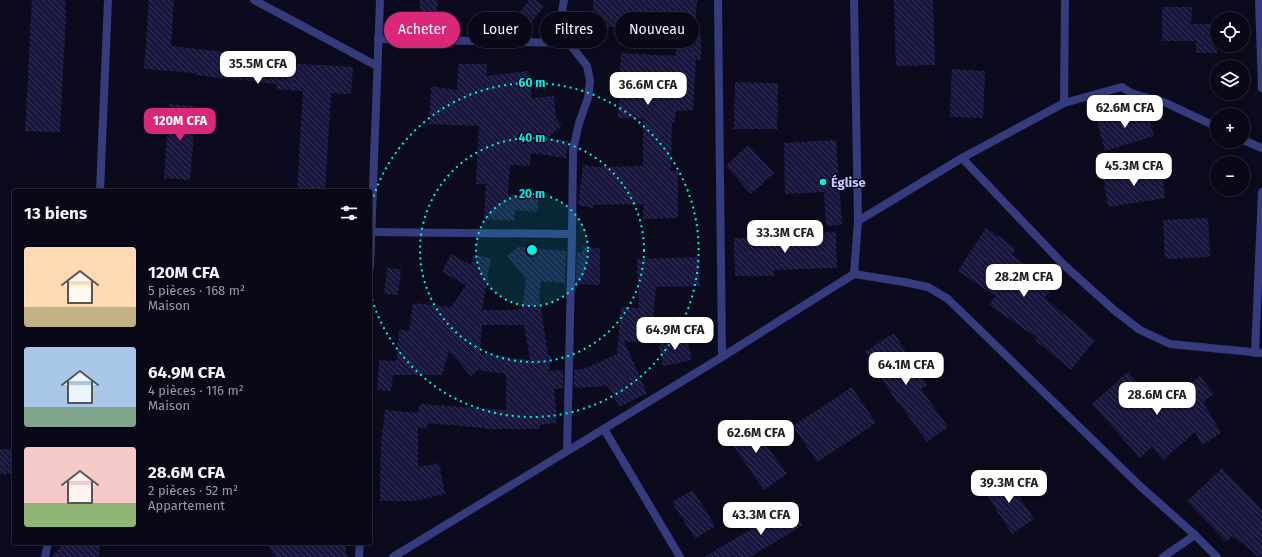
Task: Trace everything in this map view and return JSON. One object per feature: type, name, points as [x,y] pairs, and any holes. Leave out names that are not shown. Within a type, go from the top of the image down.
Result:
[{"type":"street","points":[[100,189],[108,0]]},
{"type":"street","points":[[254,0],[377,66]]},
{"type":"street","points":[[372,204],[380,0]]},
{"type":"street","points":[[562,12],[564,0]]},
{"type":"street","points":[[718,0],[722,357]]},
{"type":"street","points":[[854,0],[858,221],[854,274]]},
{"type":"street","points":[[1064,103],[1065,0]]},
{"type":"street","points":[[1259,0],[1262,88]]},
{"type":"street","points":[[378,39],[540,42]]},
{"type":"street","points":[[567,452],[573,150],[579,123],[588,98],[590,81],[587,66],[573,48]]},
{"type":"street","points":[[858,221],[962,158],[1064,103],[1122,87],[1131,93],[1166,103],[1210,124]]},
{"type":"street","points":[[1250,143],[1262,148]]},
{"type":"street","points":[[962,158],[1063,264],[1114,310],[1140,330],[1170,344],[1259,353],[1262,192]]},
{"type":"street","points":[[372,232],[572,234]]},
{"type":"street","points":[[393,557],[722,357],[854,274],[904,282],[928,288],[948,299],[1140,486],[1195,535],[1217,557]]},
{"type":"street","points":[[604,429],[680,557]]},
{"type":"street","points":[[1163,557],[1195,535]]},
{"type":"street","points":[[45,557],[48,545]]},
{"type":"street","points":[[359,557],[360,545]]},
{"type":"building","points":[[32,0],[66,0],[60,132],[25,131]]},
{"type":"building","points":[[149,0],[174,0],[171,46],[269,57],[269,62],[353,67],[351,94],[331,93],[325,189],[297,189],[303,91],[276,89],[277,84],[195,75],[195,73],[144,69]]},
{"type":"building","points":[[420,0],[438,0],[437,12],[420,12]]},
{"type":"building","points":[[529,0],[536,0],[544,6],[532,22],[532,12],[520,12]]},
{"type":"building","points":[[593,0],[697,0],[696,12],[615,12],[615,27],[607,27],[607,12],[593,12]]},
{"type":"building","points":[[894,0],[933,0],[935,65],[896,66]]},
{"type":"building","points":[[1162,7],[1192,7],[1191,24],[1210,24],[1210,52],[1217,53],[1196,53],[1196,41],[1162,41]]},
{"type":"building","points":[[699,35],[701,35],[701,60],[696,60],[693,110],[676,111],[674,123],[672,123],[671,171],[678,171],[678,218],[643,219],[643,204],[593,205],[593,208],[578,205],[583,165],[598,167],[643,166],[643,119],[618,118],[621,53],[676,56],[676,48],[699,48]]},
{"type":"building","points":[[458,64],[487,64],[487,76],[528,71],[532,98],[554,96],[556,118],[562,125],[548,138],[568,141],[566,158],[531,153],[530,166],[510,165],[508,194],[539,197],[537,212],[515,210],[514,221],[484,219],[486,184],[476,184],[479,126],[429,124],[431,86],[457,90]]},
{"type":"building","points":[[952,69],[985,71],[983,118],[950,117]]},
{"type":"building","points":[[735,82],[778,83],[777,129],[734,129]]},
{"type":"building","points":[[169,104],[196,106],[190,180],[164,178]]},
{"type":"building","points":[[1146,107],[1154,136],[1105,151],[1097,121]]},
{"type":"building","points":[[836,140],[842,225],[826,226],[824,192],[785,194],[784,143]]},
{"type":"building","points":[[748,145],[774,173],[751,194],[726,166]]},
{"type":"building","points":[[1161,168],[1165,198],[1108,207],[1103,177]]},
{"type":"building","points":[[1208,218],[1210,257],[1165,259],[1163,220]]},
{"type":"building","points":[[986,228],[1016,248],[1012,255],[1054,284],[1045,298],[1095,340],[1071,370],[1035,340],[1037,338],[989,305],[995,296],[958,271]]},
{"type":"building","points":[[836,232],[837,268],[774,270],[774,276],[735,276],[734,238],[781,238],[781,234]]},
{"type":"building","points":[[518,247],[566,251],[565,283],[541,281],[539,296],[548,355],[551,355],[549,371],[563,370],[563,388],[554,389],[557,423],[540,425],[539,429],[485,429],[428,423],[426,429],[418,427],[418,467],[439,463],[445,494],[414,501],[380,501],[381,445],[385,410],[417,413],[420,404],[506,410],[506,374],[478,370],[471,376],[449,351],[442,375],[393,375],[391,391],[377,390],[379,360],[396,361],[399,330],[409,331],[413,303],[451,307],[466,285],[442,272],[451,254],[471,265],[473,255],[491,258],[482,310],[511,310],[522,308],[526,280],[507,256]],"holes":[[[482,325],[524,325],[530,360],[480,353]]]},
{"type":"building","points":[[583,247],[600,248],[600,285],[576,284],[577,252],[582,253]]},
{"type":"building","points":[[699,257],[700,286],[656,287],[651,344],[624,341],[647,393],[619,407],[608,386],[574,388],[574,370],[583,369],[617,354],[621,307],[639,308],[637,259]]},
{"type":"building","points":[[387,268],[401,269],[398,295],[384,294]]},
{"type":"building","points":[[894,333],[927,385],[921,389],[948,427],[927,442],[899,403],[898,404],[865,352]]},
{"type":"building","points":[[686,335],[692,360],[663,366],[658,341]]},
{"type":"building","points":[[1128,372],[1160,408],[1200,376],[1214,394],[1203,402],[1221,433],[1202,445],[1195,432],[1163,460],[1152,447],[1140,458],[1092,404]]},
{"type":"building","points":[[852,387],[876,423],[817,462],[793,426]]},
{"type":"building","points":[[747,418],[787,474],[764,490],[725,434]]},
{"type":"building","points":[[0,449],[12,449],[12,474],[0,474]]},
{"type":"building","points":[[1222,468],[1262,510],[1262,557],[1259,557],[1232,536],[1226,542],[1187,501]]},
{"type":"building","points":[[1005,475],[1034,519],[1012,534],[983,489]]},
{"type":"building","points":[[693,490],[715,526],[695,539],[672,502]]},
{"type":"building","points":[[792,505],[803,525],[750,557],[704,557]]},
{"type":"building","points":[[62,545],[100,545],[99,557],[52,557]]},
{"type":"building","points":[[268,545],[345,545],[347,557],[275,557]]},
{"type":"place","name":"Église","points":[[823,182]]}]
